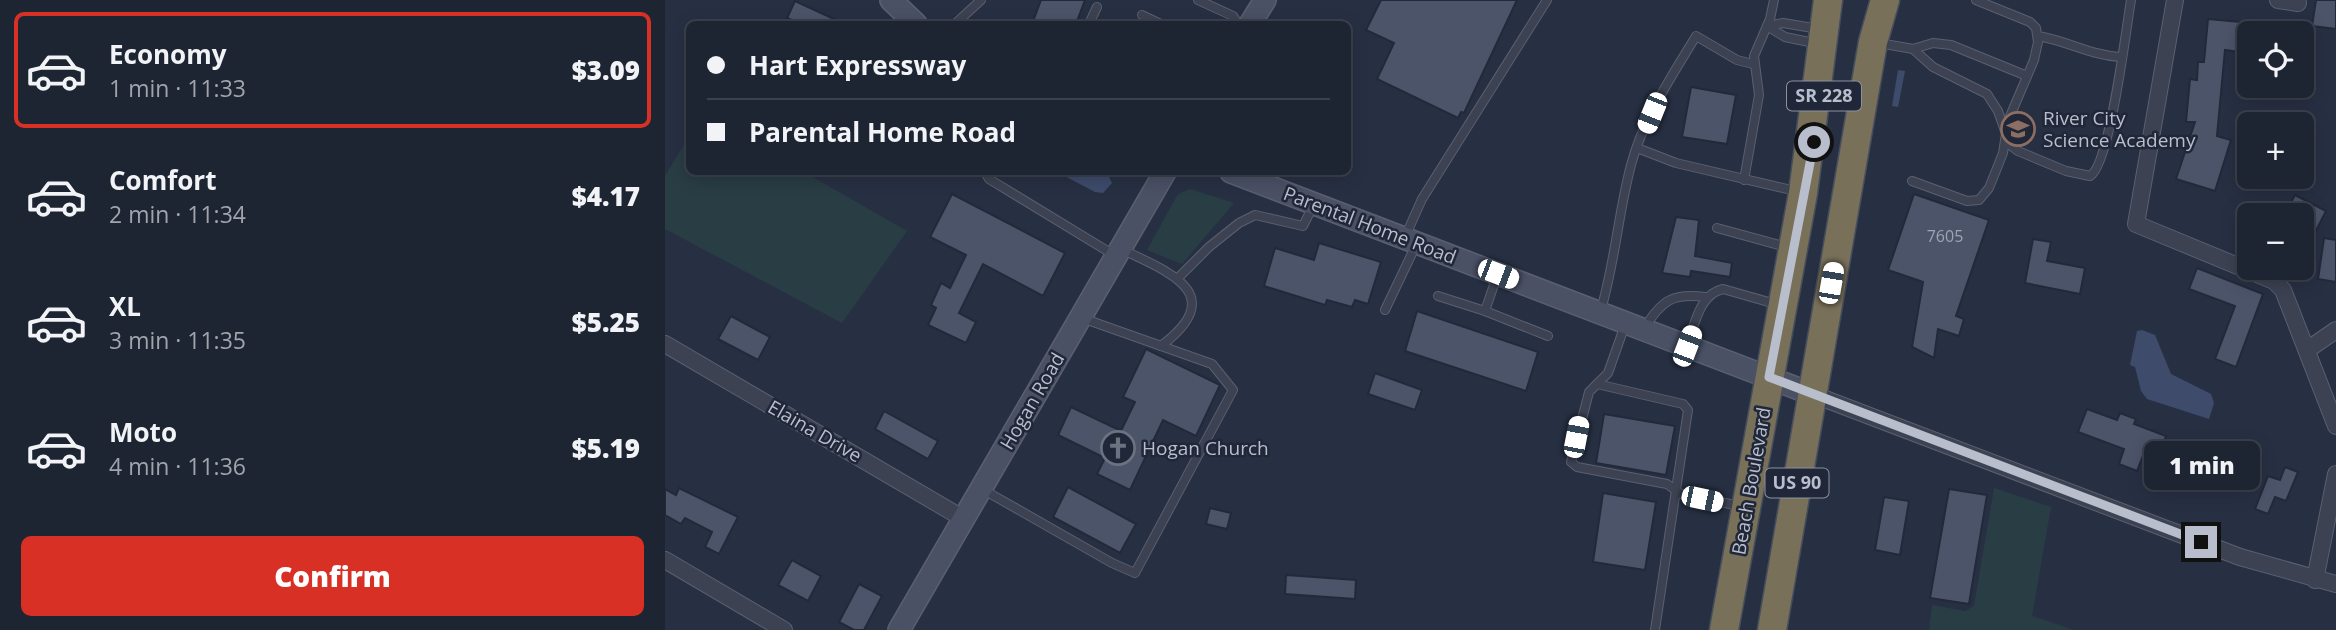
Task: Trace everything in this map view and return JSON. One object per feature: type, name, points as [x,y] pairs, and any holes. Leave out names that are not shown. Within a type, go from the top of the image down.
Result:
[{"type":"highway","name":"Beach Boulevard","points":[[1724,630],[1803,192],[1828,0]]},
{"type":"highway","name":"SR 228","points":[[1803,192],[1844,0]]},
{"type":"highway","points":[[1873,42],[1877,0]]},
{"type":"highway","name":"US 90","points":[[1772,630],[1873,42],[1885,0]]},
{"type":"street","points":[[891,0],[913,21]]},
{"type":"street","points":[[1252,21],[1265,0]]},
{"type":"street","points":[[2175,0],[2136,224],[2274,281],[2283,290],[2336,426]]},
{"type":"street","points":[[2278,0],[2298,3]]},
{"type":"street","name":"Hogan Road","points":[[899,630],[1163,175]]},
{"type":"street","name":"Parental Home Road","points":[[1239,175],[2240,557],[2336,584]]},
{"type":"street","points":[[2307,350],[2336,330]]},
{"type":"street","name":"Elaina Drive","points":[[665,344],[964,519]]},
{"type":"street","points":[[2315,580],[2336,474]]},
{"type":"street","points":[[665,560],[784,630]]},
{"type":"lane","points":[[958,21],[981,0]]},
{"type":"lane","points":[[1198,0],[1233,16],[1236,21]]},
{"type":"lane","points":[[1385,310],[1411,240],[1422,199],[1547,0]]},
{"type":"lane","points":[[1744,180],[1759,96],[1753,64],[1774,0]]},
{"type":"lane","points":[[1912,181],[1967,201],[1979,200],[1989,188],[2003,153],[2006,131],[2038,48],[2038,36],[2030,22],[1976,0]]},
{"type":"lane","points":[[1913,49],[1933,67],[1987,94],[1999,111],[2010,145],[2018,151],[2082,176],[2096,172],[2114,108],[2131,0]]},
{"type":"lane","points":[[1090,21],[1097,7]]},
{"type":"lane","points":[[1142,15],[1155,21]]},
{"type":"lane","points":[[1767,26],[1789,23],[1823,38]]},
{"type":"lane","points":[[1767,26],[1785,37],[1823,38]]},
{"type":"lane","points":[[1600,313],[1614,264],[1629,171],[1655,107],[1696,36],[1737,60],[1753,64]]},
{"type":"lane","points":[[2038,36],[2053,38],[2097,56],[2120,57]]},
{"type":"lane","points":[[1873,42],[1913,49],[1933,43],[1951,45],[2027,76]]},
{"type":"lane","points":[[1637,148],[1676,163],[1803,192]]},
{"type":"lane","points":[[987,175],[1118,253],[1178,278],[1192,293],[1192,313],[1180,331],[1161,345]]},
{"type":"lane","points":[[1178,278],[1239,223],[1255,215],[1303,226],[1314,204]]},
{"type":"lane","points":[[1717,228],[1793,248]]},
{"type":"lane","points":[[1485,311],[1498,274]]},
{"type":"lane","points":[[1746,508],[1677,491],[1667,484],[1577,467],[1571,462],[1581,412],[1589,392],[1608,373],[1635,326],[1661,304],[1680,297],[1705,297],[1723,289],[1782,306]]},
{"type":"lane","points":[[1438,296],[1548,336]]},
{"type":"lane","points":[[1687,346],[1705,297]]},
{"type":"lane","points":[[982,489],[1112,563],[1135,573],[1233,390],[1212,363],[1081,317]]},
{"type":"lane","points":[[1597,384],[1683,404],[1688,410],[1655,630]]},
{"type":"shaded area","points":[[686,141],[686,175],[809,175],[907,231],[842,323],[665,229],[665,176]]},
{"type":"shaded area","points":[[1190,189],[1234,203],[1182,264],[1147,250],[1178,194]]},
{"type":"shaded area","points":[[1994,488],[2051,507],[2032,616],[2074,630],[1929,630],[1932,605],[1965,611],[1974,606]]},
{"type":"water","points":[[1898,70],[1905,71],[1898,107],[1892,106]]},
{"type":"water","points":[[1063,175],[1108,175],[1112,183],[1103,193],[1095,192]]},
{"type":"water","points":[[2137,331],[2155,335],[2171,374],[2211,394],[2214,403],[2209,419],[2147,399],[2141,391],[2135,367],[2130,365]]},
{"type":"building","points":[[1041,0],[1085,0],[1077,21],[1033,21]]},
{"type":"building","points":[[1381,0],[1517,0],[1464,113],[1461,112],[1458,118],[1377,79],[1394,43],[1366,30]]},
{"type":"building","points":[[2316,0],[2336,0],[2336,29],[2314,26]]},
{"type":"building","points":[[795,1],[838,21],[794,21],[787,18]]},
{"type":"building","points":[[2208,19],[2237,22],[2237,52],[2225,50],[2217,136],[2231,140],[2215,191],[2176,179],[2195,122],[2186,122],[2190,79],[2197,80],[2198,62],[2204,62]]},
{"type":"building","points":[[1691,87],[1736,95],[1727,144],[1682,137]]},
{"type":"building","points":[[952,194],[1065,253],[1043,296],[983,264],[959,313],[976,322],[966,343],[928,325],[936,308],[931,305],[941,283],[950,288],[966,255],[930,237]]},
{"type":"building","points":[[1914,194],[1989,220],[1956,316],[1964,319],[1959,336],[1938,329],[1934,358],[1912,347],[1923,282],[1888,270]]},
{"type":"building","points":[[2295,195],[2310,203],[2291,203]]},
{"type":"building","points":[[2314,205],[2326,211],[2314,235]]},
{"type":"building","points":[[1676,217],[1699,220],[1695,256],[1732,263],[1730,277],[1691,271],[1690,277],[1662,273]]},
{"type":"building","points":[[2324,238],[2336,240],[2336,282],[2318,279]]},
{"type":"building","points":[[2033,239],[2051,242],[2047,261],[2085,268],[2080,294],[2025,283]]},
{"type":"building","points":[[1319,243],[1381,262],[1368,304],[1355,300],[1352,307],[1327,300],[1325,305],[1264,286],[1275,248],[1314,260]]},
{"type":"building","points":[[2197,268],[2263,294],[2236,367],[2215,359],[2235,306],[2189,289]]},
{"type":"building","points":[[1417,311],[1538,352],[1526,391],[1405,351]]},
{"type":"building","points":[[731,316],[770,337],[758,360],[718,339]]},
{"type":"building","points":[[1146,349],[1220,385],[1196,436],[1163,420],[1130,490],[1097,474],[1105,458],[1058,435],[1071,407],[1121,431],[1135,402],[1123,397]]},
{"type":"building","points":[[1375,373],[1422,390],[1415,410],[1368,394]]},
{"type":"building","points":[[2087,409],[2117,420],[2120,413],[2136,419],[2134,424],[2166,436],[2162,448],[2148,443],[2137,471],[2119,464],[2124,449],[2078,432]]},
{"type":"building","points":[[884,411],[938,441],[928,459],[875,429]]},
{"type":"building","points":[[1604,414],[1675,426],[1666,475],[1596,463]]},
{"type":"building","points":[[2285,467],[2298,472],[2286,501],[2275,497],[2268,514],[2255,509],[2268,476],[2280,480]]},
{"type":"building","points":[[1068,487],[1136,524],[1120,553],[1053,517]]},
{"type":"building","points":[[679,488],[738,517],[719,554],[705,547],[712,532],[685,518],[681,524],[665,515],[665,489],[676,495]]},
{"type":"building","points":[[1949,489],[1987,495],[1969,604],[1930,598]]},
{"type":"building","points":[[1603,493],[1656,502],[1645,570],[1593,562]]},
{"type":"building","points":[[1884,497],[1909,501],[1900,555],[1875,550]]},
{"type":"building","points":[[1210,508],[1231,513],[1227,529],[1206,524]]},
{"type":"building","points":[[792,560],[821,576],[808,601],[778,585]]},
{"type":"building","points":[[1286,575],[1356,580],[1355,599],[1285,594]]},
{"type":"building","points":[[859,584],[882,596],[864,630],[854,630],[839,622]]},
{"type":"place","name":"River City Science Academy","points":[[2018,129]]},
{"type":"place","name":"Hogan Church","points":[[1118,448]]},
{"type":"route","points":[[1814,142],[1769,377],[2201,542]]}]
